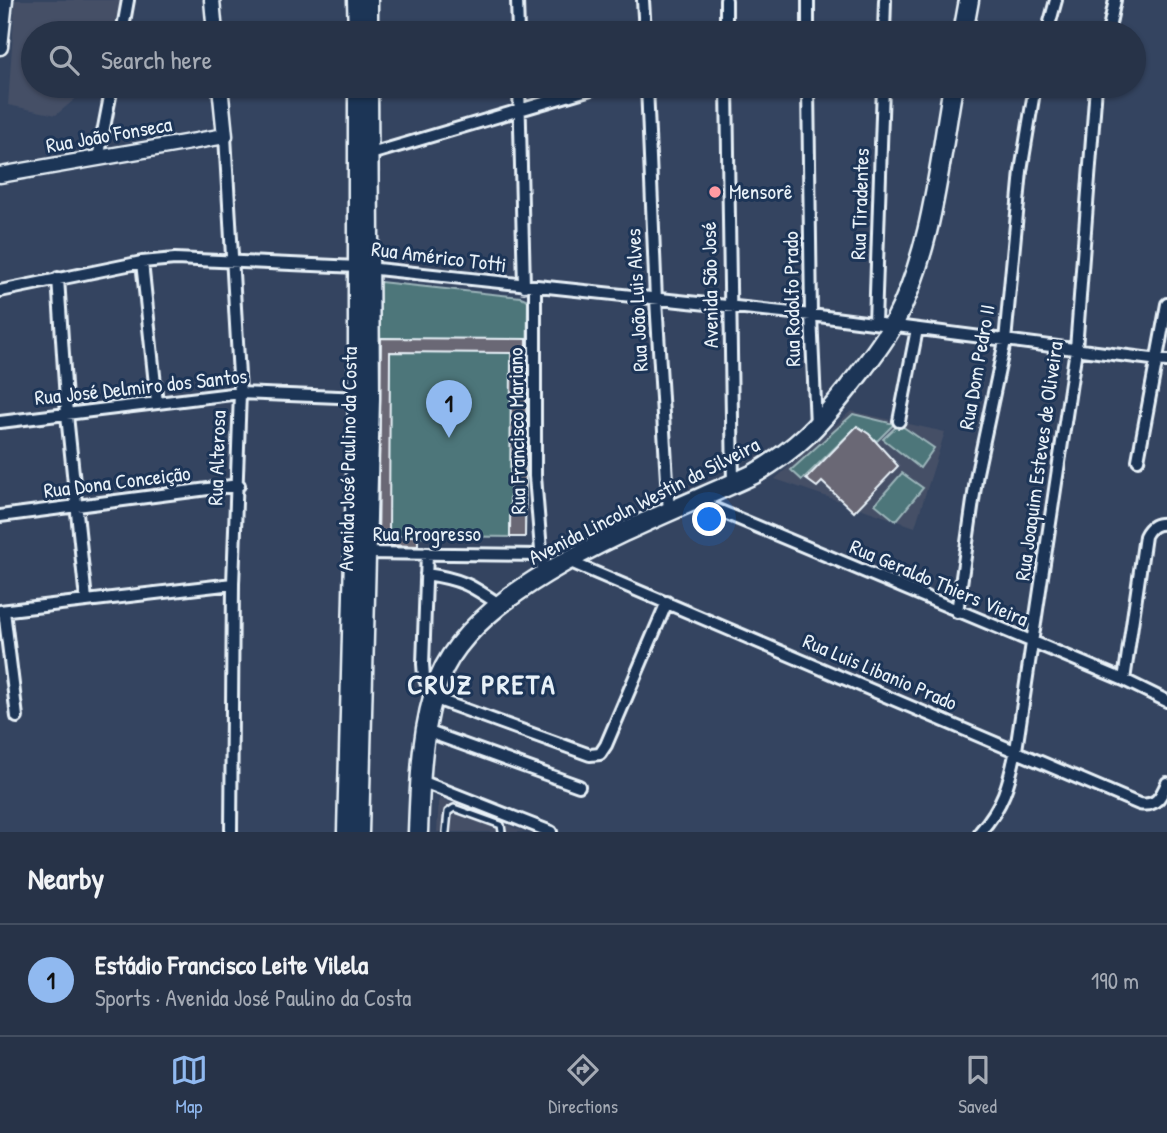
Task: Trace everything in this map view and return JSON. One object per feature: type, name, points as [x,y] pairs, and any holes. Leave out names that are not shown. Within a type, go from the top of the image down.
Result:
[{"type":"main road","points":[[356,0],[357,21]]},
{"type":"main road","points":[[369,0],[369,21]]},
{"type":"main road","points":[[965,21],[969,0]]},
{"type":"main road","name":"Avenida José Paulino da Costa","points":[[358,98],[364,156]]},
{"type":"main road","name":"Avenida José Paulino da Costa","points":[[359,832],[364,156],[368,98]]},
{"type":"main road","name":"Avenida Lincoln Westin da Silveira","points":[[418,832],[426,731],[433,698],[440,676],[483,619],[543,575],[568,561],[733,484],[775,461],[816,428],[860,373],[884,324],[911,284],[929,223],[951,98]]},
{"type":"main road","name":"Avenida José Paulino da Costa","points":[[346,832],[361,554]]},
{"type":"street","points":[[0,47],[5,0]]},
{"type":"street","points":[[124,21],[128,0]]},
{"type":"street","points":[[212,0],[214,21]]},
{"type":"street","points":[[517,0],[518,21]]},
{"type":"street","points":[[643,0],[644,21]]},
{"type":"street","points":[[726,0],[726,21]]},
{"type":"street","points":[[808,0],[808,21]]},
{"type":"street","points":[[884,21],[885,0]]},
{"type":"street","points":[[1050,21],[1056,0]]},
{"type":"street","points":[[1111,21],[1115,0]]},
{"type":"street","points":[[98,159],[110,98]]},
{"type":"street","name":"Rua Alterosa","points":[[221,98],[240,393],[239,485],[233,584],[231,832]]},
{"type":"street","name":"Rua Francisco Mariano","points":[[519,98],[530,286],[534,440],[543,575]]},
{"type":"street","points":[[364,156],[562,98]]},
{"type":"street","name":"Rua João Luis Alves","points":[[648,98],[669,513]]},
{"type":"street","name":"Avenida São José","points":[[727,98],[733,484]]},
{"type":"street","name":"Rua Rodolfo Prado","points":[[808,98],[811,315],[816,428]]},
{"type":"street","name":"Rua Tiradentes","points":[[883,98],[884,324]]},
{"type":"street","name":"Rua Dom Pedro II","points":[[957,612],[977,473],[1005,341],[1021,171],[1033,98]]},
{"type":"street","name":"Rua Joaquim Esteves de Oliveira","points":[[980,832],[995,815],[1008,788],[1016,750],[1076,349],[1095,98]]},
{"type":"street","name":"Rua João Fonseca","points":[[0,175],[225,136]]},
{"type":"street","name":"Rua Américo Totti","points":[[0,291],[142,262],[175,259],[231,261],[365,267],[917,329]]},
{"type":"street","points":[[142,262],[157,403]]},
{"type":"street","points":[[58,278],[67,415],[86,600]]},
{"type":"street","points":[[1138,460],[1162,360],[1167,304]]},
{"type":"street","points":[[899,421],[917,329],[1162,360]]},
{"type":"street","name":"Rua José Delmiro dos Santos","points":[[0,422],[240,393],[364,398]]},
{"type":"street","name":"Rua Dona Conceição","points":[[0,516],[239,485]]},
{"type":"street","name":"Rua Geraldo Thiers Vieira","points":[[696,501],[1124,680],[1167,701]]},
{"type":"street","points":[[1124,680],[1145,536],[1155,525],[1167,524]]},
{"type":"street","points":[[427,553],[422,664],[433,698],[595,755],[600,754],[606,745],[667,602]]},
{"type":"street","name":"Rua Progresso","points":[[361,554],[541,555]]},
{"type":"street","name":"Rua Luis Libanio Prado","points":[[568,561],[1139,804],[1149,806],[1157,801],[1167,783]]},
{"type":"street","points":[[426,574],[469,583],[500,605]]},
{"type":"street","points":[[17,717],[2,611],[233,584]]},
{"type":"street","points":[[426,731],[579,786]]},
{"type":"street","points":[[421,780],[551,832]]},
{"type":"lane","points":[[446,832],[448,812],[454,808],[501,825],[502,832]]},
{"type":"shaded area","points":[[15,0],[121,0],[115,21],[21,21],[21,98],[76,98],[56,115],[8,105]]},
{"type":"shaded area","points":[[851,411],[945,432],[915,527],[775,479]]},
{"type":"shaded area","points":[[439,798],[525,832],[437,832]]},
{"type":"green space","points":[[380,282],[521,297],[528,300],[525,537],[418,536],[418,550],[372,550],[376,287]]},
{"type":"green space","points":[[853,414],[894,424],[877,441],[857,426],[802,480],[791,470]]},
{"type":"green space","points":[[899,424],[934,448],[920,468],[883,439]]},
{"type":"green space","points":[[902,473],[923,488],[896,521],[875,504]]},
{"type":"building","points":[[381,338],[527,339],[525,537],[510,537],[511,353],[390,352],[389,536],[418,536],[418,546],[378,545]]},
{"type":"building","points":[[857,426],[869,434],[898,466],[854,512],[822,482],[817,487],[806,479]]},
{"type":"place","name":"Mensorê","points":[[715,192]]},
{"type":"place","name":"Estádio Francisco Leite Vilela","points":[[449,438]]},
{"type":"district","name":"CRUZ PRETA","points":[[482,684]]}]
